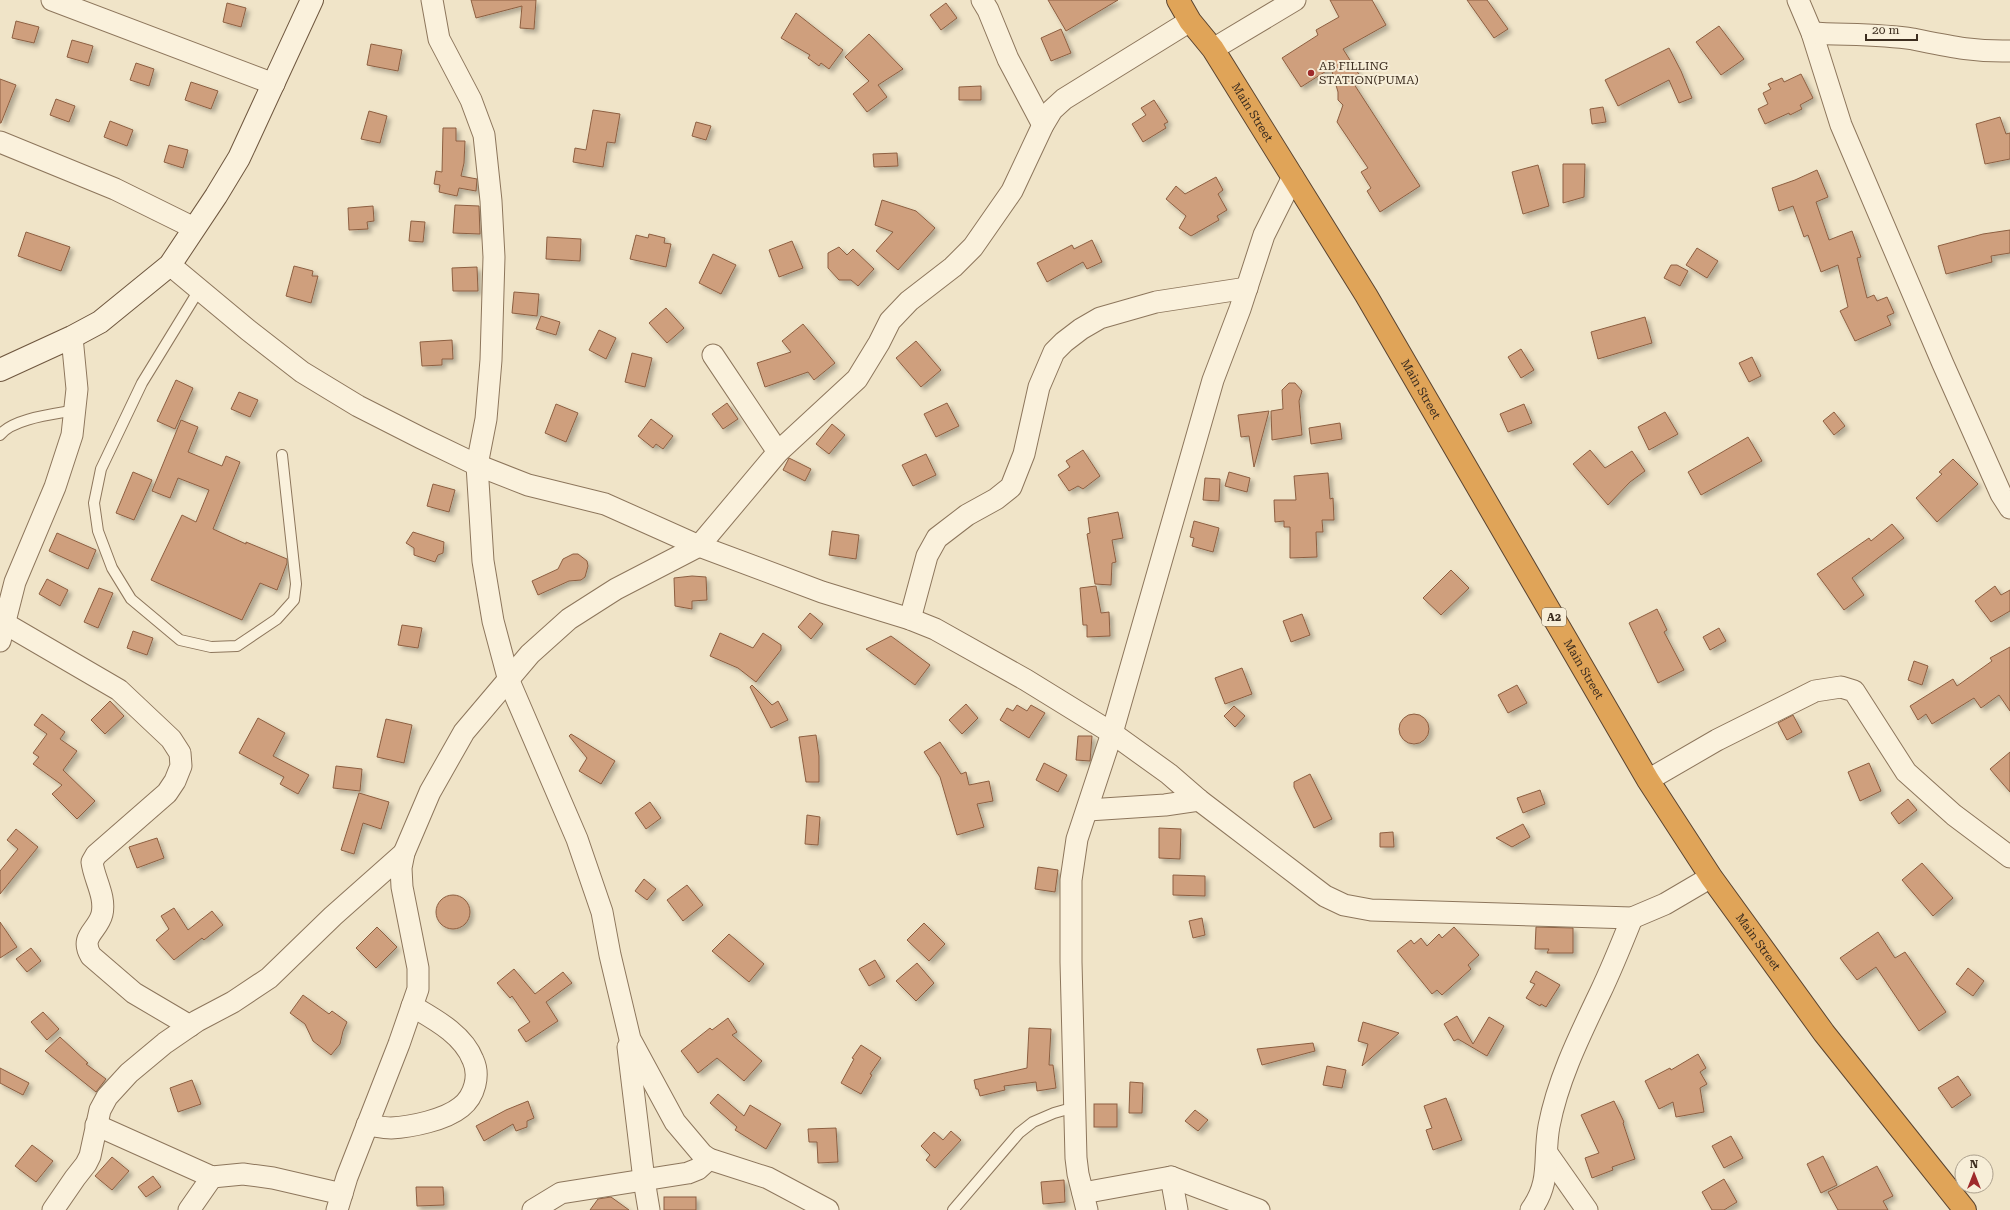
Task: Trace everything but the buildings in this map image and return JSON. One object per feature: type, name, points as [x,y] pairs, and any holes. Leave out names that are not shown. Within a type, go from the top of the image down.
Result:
[{"type":"highway","name":"Main Street","points":[[1178,0],[1190,21],[1213,49],[1370,302],[1648,780],[1711,877],[1824,1033],[1965,1210]]},
{"type":"street","points":[[52,0],[274,84]]},
{"type":"street","points":[[0,370],[100,322],[170,265],[239,158],[312,0]]},
{"type":"street","points":[[432,0],[432,12],[439,39],[471,100],[484,135],[491,201],[494,257],[491,360],[486,419],[477,465],[483,561],[487,591],[493,621],[509,681],[577,839],[602,912],[626,1025],[644,1180],[649,1210]]},
{"type":"street","points":[[982,0],[988,10],[1008,59],[1043,125]]},
{"type":"street","points":[[1213,49],[1295,0]]},
{"type":"street","points":[[1798,0],[1812,33],[1844,132],[1943,364],[2001,494],[2010,508]]},
{"type":"street","points":[[96,1125],[212,1177],[243,1174],[273,1178],[339,1202],[412,1006],[419,978],[402,887],[401,868],[404,853],[430,792],[464,732],[509,681],[530,654],[569,619],[616,589],[699,546],[778,452],[857,379],[890,321],[909,301],[953,267],[973,246],[1012,191],[1043,125],[1052,110],[1064,99],[1190,21]]},
{"type":"street","points":[[1812,33],[1912,39],[1950,47],[1988,51],[2010,51]]},
{"type":"street","points":[[0,142],[116,189],[194,228]]},
{"type":"street","points":[[1259,1210],[1171,1177],[1085,1202],[1076,1158],[1071,880],[1078,839],[1088,810],[1096,778],[1112,733],[1214,380],[1247,288],[1264,235],[1293,177]]},
{"type":"street","points":[[170,265],[273,351],[308,375],[358,406],[477,465],[528,485],[605,504],[699,546],[822,592],[910,619],[934,629],[1020,676],[1112,733],[1169,774],[1199,800],[1324,896],[1344,905],[1371,910],[1402,912],[1582,915],[1632,918],[1665,904],[1711,877]]},
{"type":"street","points":[[910,619],[927,556],[937,538],[967,515],[996,499],[1011,487],[1024,454],[1039,387],[1054,352],[1059,347],[1080,330],[1100,318],[1156,302],[1247,288]]},
{"type":"street","points":[[72,336],[77,389],[76,410],[72,435],[55,487],[15,582],[2,632],[119,690],[171,739],[180,753],[181,766],[175,781],[167,793],[96,855],[92,862],[103,906],[101,916],[87,939],[86,948],[90,956],[134,993],[190,1026]]},
{"type":"street","points":[[713,355],[778,452]]},
{"type":"street","points":[[1648,780],[1717,740],[1815,691],[1841,687],[1854,691],[1906,772],[1954,815],[2010,857]]},
{"type":"street","points":[[1088,810],[1165,805],[1199,800]]},
{"type":"street","points":[[54,1210],[90,1156],[100,1110],[107,1097],[129,1073],[165,1043],[190,1026],[233,1002],[269,978],[333,916],[404,853]]},
{"type":"street","points":[[1531,1210],[1546,1180],[1549,1128],[1553,1106],[1574,1049],[1612,967],[1632,918]]},
{"type":"street","points":[[367,1125],[390,1128],[414,1126],[442,1117],[462,1107],[473,1093],[476,1077],[473,1059],[460,1040],[436,1020],[412,1006]]},
{"type":"street","points":[[626,1025],[639,1058],[675,1122],[702,1154],[709,1159],[768,1178],[828,1210]]},
{"type":"street","points":[[1547,1152],[1587,1210]]},
{"type":"street","points":[[533,1210],[561,1193],[688,1173],[698,1169],[709,1159]]},
{"type":"street","points":[[189,1210],[212,1177]]},
{"type":"street","points":[[1171,1177],[1177,1210]]},
{"type":"lane","points":[[199,290],[142,383],[101,469],[94,503],[98,531],[119,582],[131,599],[180,640],[211,646],[237,646],[277,619],[294,600],[296,584],[282,455]]},
{"type":"lane","points":[[0,435],[4,430],[31,419],[76,410]]},
{"type":"lane","points":[[953,1210],[1019,1133],[1034,1122],[1054,1113],[1075,1107]]},
{"type":"place","name":"AB FILLING STATION(PUMA)","points":[[1311,73]]}]
